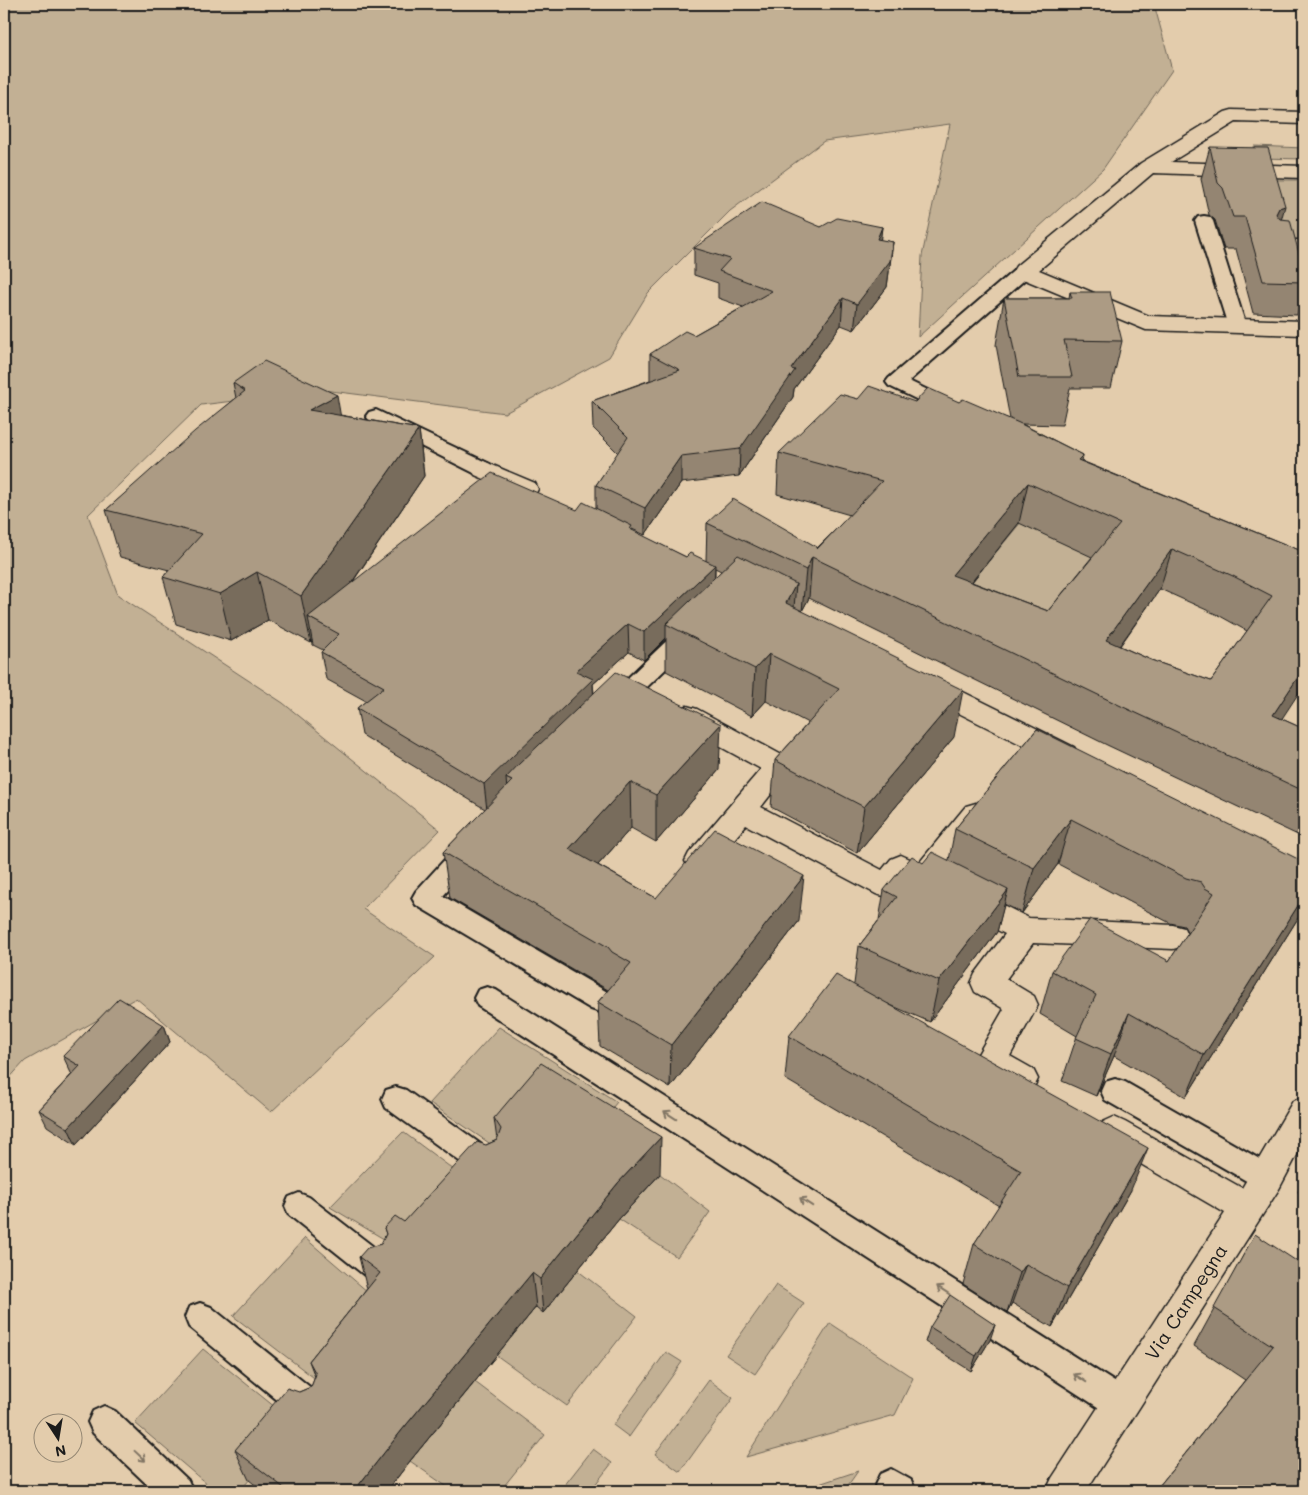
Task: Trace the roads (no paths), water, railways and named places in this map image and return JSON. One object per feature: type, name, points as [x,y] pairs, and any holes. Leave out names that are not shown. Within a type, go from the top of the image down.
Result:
[{"type":"street","points":[[1304,118],[1232,116],[1148,167],[1024,271],[1146,323],[1304,328]]},
{"type":"street","points":[[1148,167],[1304,172]]},
{"type":"street","points":[[1278,246],[1304,246]]},
{"type":"street","points":[[483,469],[545,498]]},
{"type":"street","points":[[904,674],[1082,763]]},
{"type":"street","points":[[666,704],[779,766],[680,882]]},
{"type":"street","points":[[923,878],[992,793]]},
{"type":"street","points":[[742,810],[886,886],[901,867],[1025,930],[1173,937]]},
{"type":"street","points":[[1025,930],[986,983],[1024,1005],[990,1061],[1050,1095]]},
{"type":"street","name":"Via Campegna","points":[[1065,1491],[1267,1178],[1304,1111]]},
{"type":"street","points":[[1093,1120],[1247,1208]]},
{"type":"lane","points":[[1204,221],[1237,326]]},
{"type":"lane","points":[[966,415],[896,382],[1024,271]]},
{"type":"lane","points":[[376,416],[483,469]]},
{"type":"lane","points":[[599,720],[706,617]]},
{"type":"lane","points":[[486,831],[425,898],[600,1001]]},
{"type":"lane","points":[[487,998],[1121,1404]]},
{"type":"lane","points":[[1115,1091],[1267,1178]]},
{"type":"lane","points":[[396,1099],[490,1167]]},
{"type":"lane","points":[[299,1206],[378,1268]]},
{"type":"lane","points":[[200,1317],[310,1407]]},
{"type":"lane","points":[[104,1422],[177,1491]]}]
